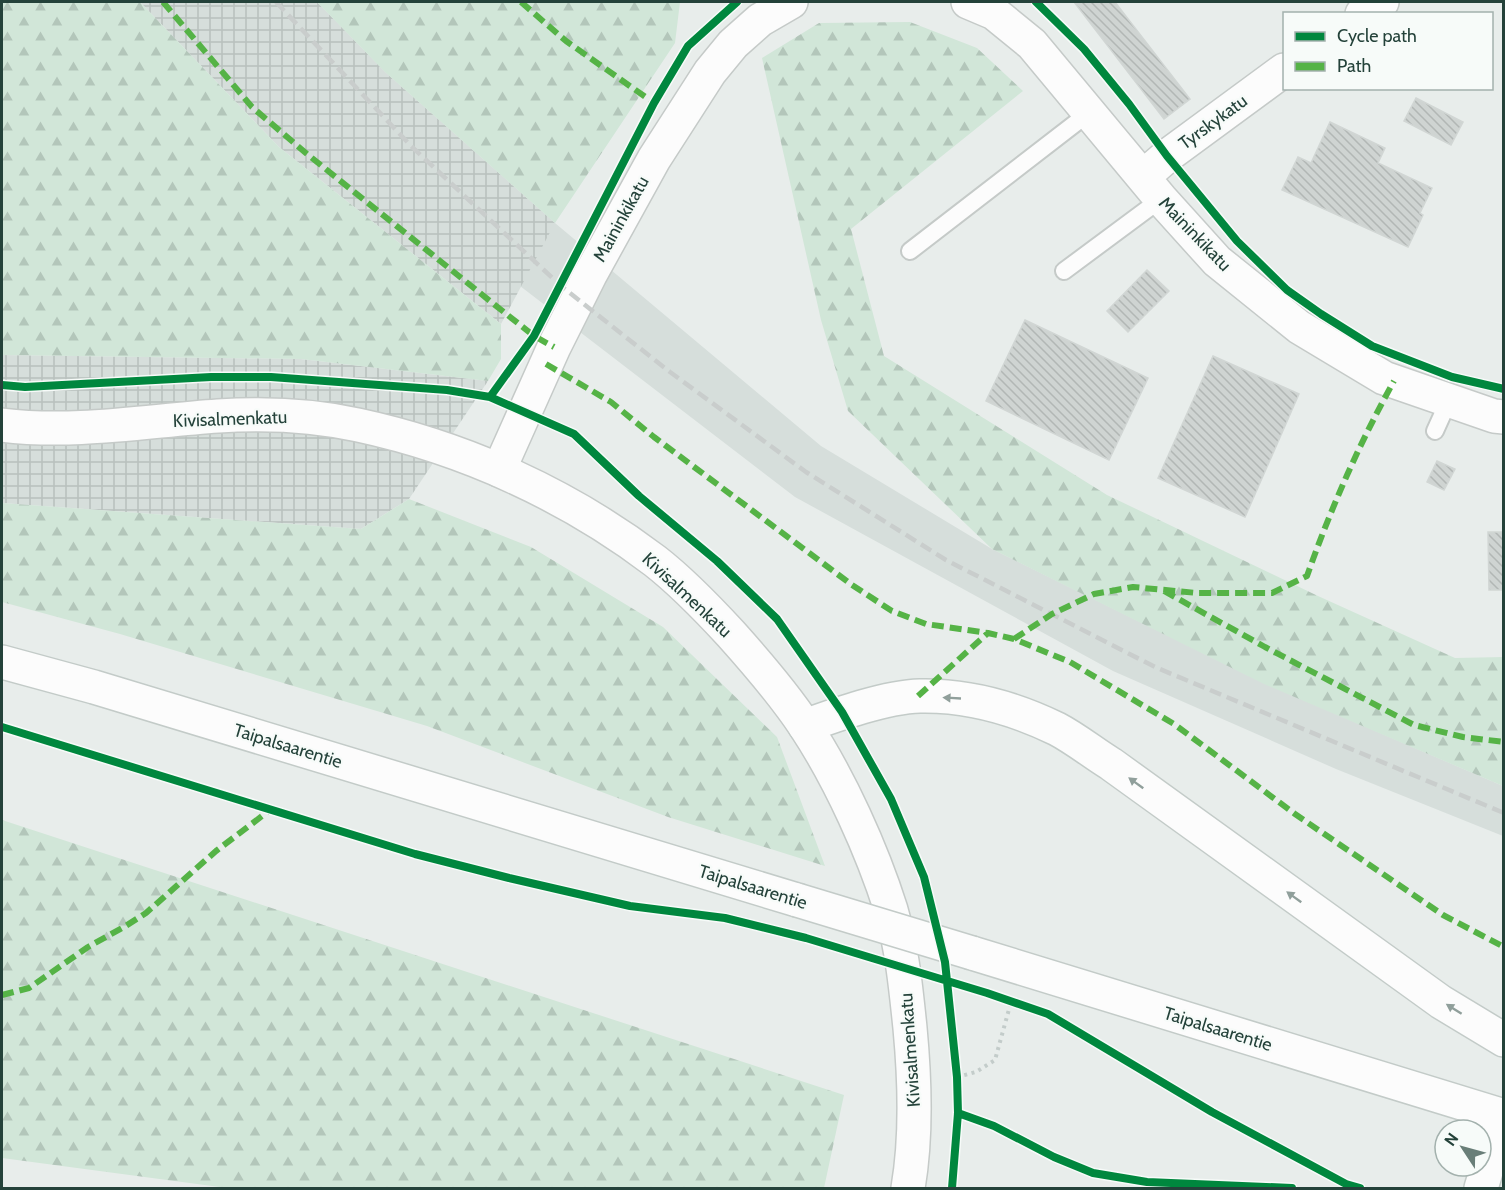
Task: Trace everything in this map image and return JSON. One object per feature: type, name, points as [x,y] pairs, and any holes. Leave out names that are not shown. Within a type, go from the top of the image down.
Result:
[{"type":"street","name":"Maininkikatu","points":[[499,470],[554,347],[590,274],[654,159],[710,72],[733,44],[760,20],[790,2]]},
{"type":"street","name":"Maininkikatu","points":[[968,2],[994,13],[1032,44],[1216,261],[1299,327],[1384,378],[1494,416],[1503,417]]},
{"type":"street","points":[[1365,12],[1382,2]]},
{"type":"street","name":"Tyrskykatu","points":[[1152,188],[1167,156],[1283,71]]},
{"type":"street","name":"Kivisalmenkatu","points":[[2,425],[84,428],[222,416],[285,416],[356,424],[428,443],[549,492],[656,562],[709,610],[760,666],[805,726],[839,787],[866,844],[891,912],[906,988],[912,1050],[914,1111],[912,1167],[908,1188]]},
{"type":"street","name":"Taipalsaarentie","points":[[2,662],[106,691],[797,900],[1503,1116]]},
{"type":"street","points":[[805,726],[842,712],[918,696],[964,698],[1009,708],[1059,730],[1111,764],[1441,1002],[1503,1040]]},
{"type":"street","points":[[1481,1188],[1503,1116]]},
{"type":"lane","points":[[910,251],[1090,112]]},
{"type":"lane","points":[[1064,271],[1152,188]]},
{"type":"lane","points":[[1435,431],[1449,400]]},
{"type":"path","points":[[957,1077],[976,1072],[995,1060],[1007,1000],[1020,1005]]},
{"type":"path","points":[[956,1065],[957,1086]]},
{"type":"shaded area","points":[[140,2],[317,2],[385,72],[555,223],[501,324],[279,147]]},
{"type":"shaded area","points":[[317,2],[385,72],[555,223],[821,446],[992,549],[1264,683],[1503,786],[1503,836],[1336,769],[1113,671],[795,497],[507,276]]},
{"type":"shaded area","points":[[2,355],[301,359],[488,381],[409,499],[361,529],[2,503]]},
{"type":"green space","points":[[2,2],[140,2],[279,147],[501,324],[501,359],[488,381],[301,359],[2,355]]},
{"type":"green space","points":[[317,2],[680,2],[675,43],[555,223],[385,72]]},
{"type":"green space","points":[[910,22],[977,48],[1023,91],[851,229],[884,356],[1107,495],[1318,596],[1455,658],[1503,657],[1503,786],[1264,684],[992,549],[848,411],[821,320],[762,58],[819,23]]},
{"type":"green space","points":[[409,499],[531,547],[663,627],[777,737],[825,866],[668,817],[427,726],[120,634],[2,602],[2,503],[361,529]]},
{"type":"green space","points":[[2,820],[844,1095],[824,1188],[227,1188],[2,1158]]},
{"type":"building","points":[[1074,2],[1115,2],[1190,99],[1164,119]]},
{"type":"building","points":[[1416,98],[1463,122],[1451,145],[1404,121]]},
{"type":"building","points":[[1330,122],[1385,148],[1378,163],[1432,188],[1420,213],[1423,215],[1408,247],[1282,190],[1298,157],[1311,163]]},
{"type":"building","points":[[1147,270],[1169,291],[1128,332],[1107,311]]},
{"type":"building","points":[[1025,320],[1148,378],[1109,460],[986,401]]},
{"type":"building","points":[[1213,356],[1299,394],[1245,517],[1158,478]]},
{"type":"building","points":[[1437,461],[1455,469],[1444,490],[1427,482]]},
{"type":"building","points":[[1488,532],[1504,532],[1504,590],[1489,590]]},
{"type":"railway","points":[[276,2],[411,146],[561,286],[670,372],[806,472],[946,560],[1155,667],[1504,813]]},
{"type":"marked path","points":[[163,2],[252,107],[307,154],[534,336],[554,347]]},
{"type":"marked path","points":[[521,2],[566,41],[654,103]]},
{"type":"marked path","points":[[546,364],[611,402],[654,437],[852,585],[892,611],[926,624],[1014,639],[1070,662],[1174,724],[1295,814],[1443,915],[1504,947]]},
{"type":"marked path","points":[[1014,639],[1052,614],[1094,594],[1133,587],[1197,593],[1272,593],[1307,576],[1346,477],[1394,381]]},
{"type":"marked path","points":[[1164,591],[1414,725],[1463,737],[1504,742]]},
{"type":"marked path","points":[[918,696],[988,633]]},
{"type":"marked path","points":[[2,995],[29,988],[88,947],[146,913],[216,851],[270,810]]},
{"type":"cycle path","points":[[490,397],[534,336],[654,103],[688,46],[737,2]]},
{"type":"cycle path","points":[[1036,2],[1084,49],[1237,241],[1287,290],[1372,346],[1452,377],[1504,389]]},
{"type":"cycle path","points":[[2,385],[25,387],[211,377],[271,377],[447,390],[490,397],[574,434],[639,496],[717,561],[777,619],[842,712],[891,799],[924,877],[945,962],[957,1077],[958,1113],[952,1188]]},
{"type":"cycle path","points":[[2,727],[415,854],[630,906],[725,918],[806,938],[987,993],[1048,1014],[1212,1112],[1346,1184],[1360,1188]]},
{"type":"cycle path","points":[[958,1113],[994,1126],[1054,1157],[1093,1173],[1147,1182],[1292,1188]]}]
